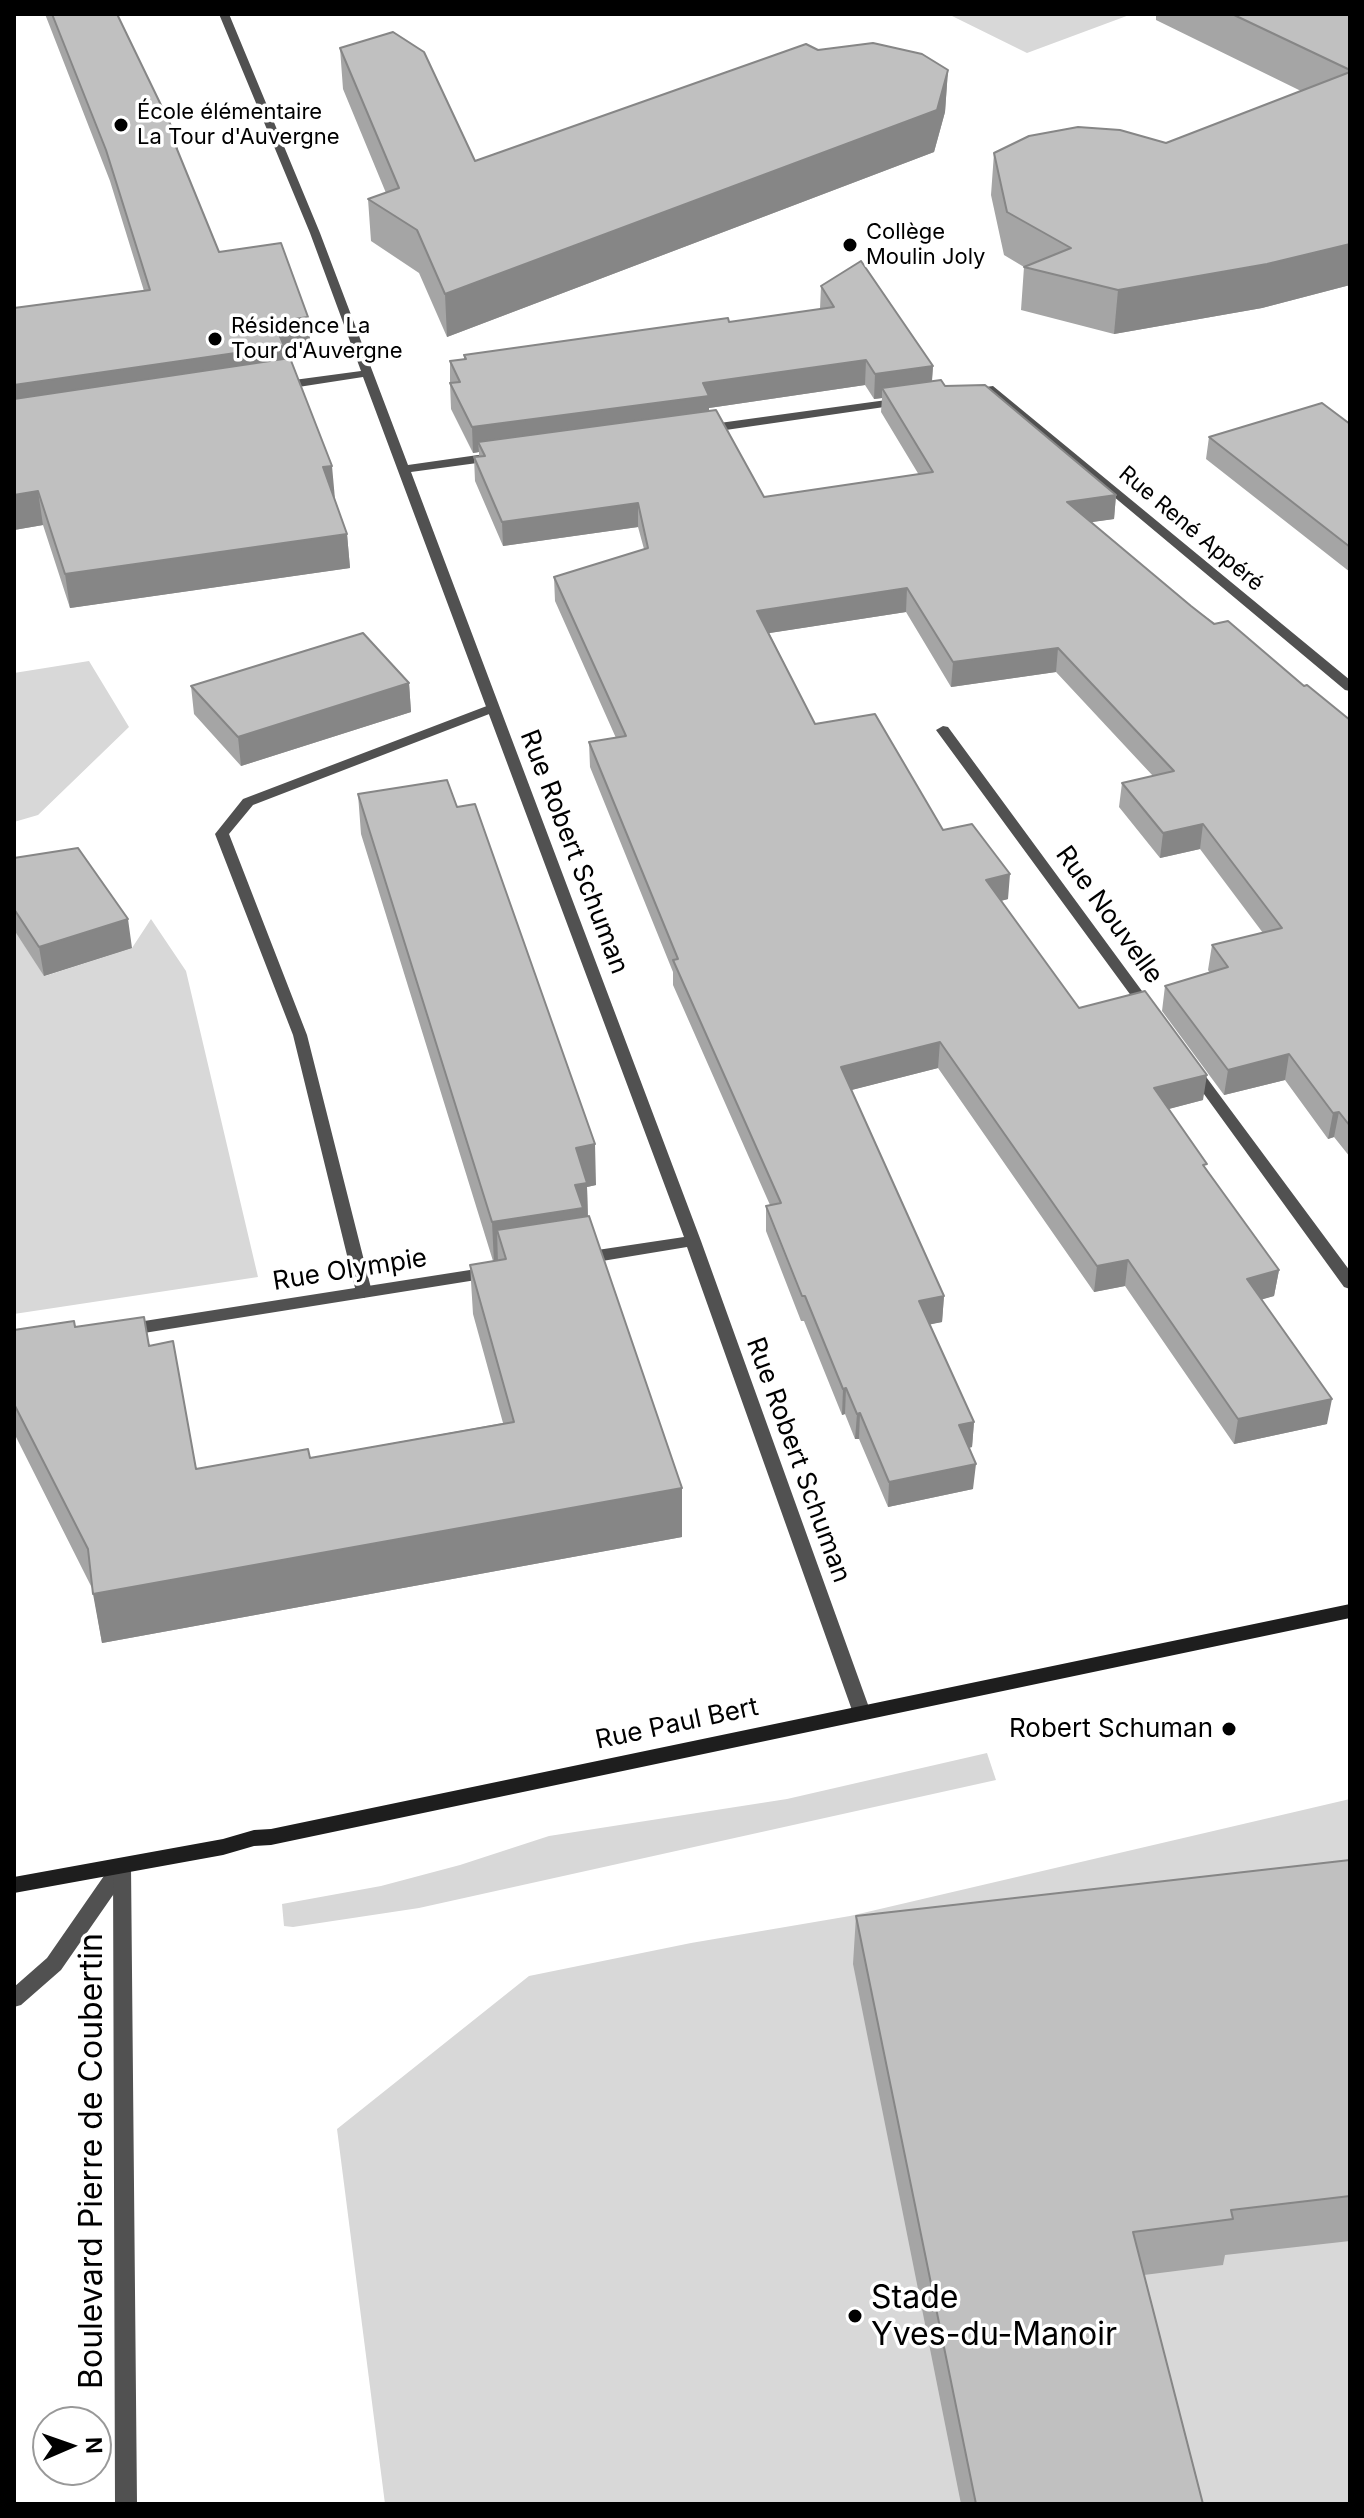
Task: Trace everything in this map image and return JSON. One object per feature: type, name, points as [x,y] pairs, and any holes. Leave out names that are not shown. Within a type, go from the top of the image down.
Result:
[{"type":"street","name":"Rue Robert Schuman","points":[[224,14],[315,233],[368,373],[693,1241],[862,1713]]},
{"type":"street","points":[[262,389],[368,373]]},
{"type":"street","name":"Rue René Appéré","points":[[961,394],[993,390],[1350,687]]},
{"type":"street","points":[[694,430],[914,401]]},
{"type":"street","points":[[403,469],[506,455]]},
{"type":"street","points":[[364,1292],[300,1035],[222,834],[248,802],[492,708]]},
{"type":"street","name":"Rue Nouvelle","points":[[943,730],[1161,1026]]},
{"type":"street","points":[[1180,1051],[1350,1283]]},
{"type":"street","points":[[568,1261],[693,1241]]},
{"type":"street","name":"Rue Olympie","points":[[105,1333],[505,1271]]},
{"type":"street","name":"Rue Paul Bert","points":[[14,1885],[122,1866],[1350,1611]]},
{"type":"street","points":[[14,1999],[54,1964],[122,1866]]},
{"type":"street","name":"Boulevard Pierre de Coubertin","points":[[122,1866],[126,2504]]},
{"type":"shaded area","points":[[948,14],[1132,14],[1027,53]]},
{"type":"shaded area","points":[[89,661],[129,727],[38,815],[14,822],[14,673]]},
{"type":"shaded area","points":[[151,919],[186,971],[258,1277],[14,1314],[14,930],[45,976],[132,948]]},
{"type":"shaded area","points":[[987,1753],[996,1780],[419,1908],[284,1926],[282,1904],[381,1886],[460,1865],[549,1836],[787,1799]]},
{"type":"shaded area","name":"Stade Yves-du-Manoir","points":[[1350,1799],[1350,2504],[385,2504],[337,2129],[529,1976],[691,1943],[850,1916]]},
{"type":"building","points":[[52,14],[117,14],[176,136],[172,137],[219,252],[281,243],[308,317],[274,322],[284,346],[14,385],[14,308],[150,290],[106,150]]},
{"type":"building","points":[[1232,14],[1350,14],[1350,70]]},
{"type":"building","points":[[393,32],[424,52],[475,161],[806,44],[818,50],[873,43],[922,54],[948,70],[937,110],[445,294],[417,230],[368,199],[399,188],[340,48]]},
{"type":"building","points":[[1350,72],[1350,244],[1267,264],[1118,290],[1024,267],[1071,248],[1007,212],[994,153],[1029,136],[1078,127],[1120,130],[1166,143]]},
{"type":"building","points":[[861,261],[933,366],[875,374],[866,360],[703,383],[709,396],[472,427],[450,383],[460,382],[450,361],[466,359],[464,355],[728,318],[729,322],[834,307],[821,286]]},
{"type":"building","points":[[290,358],[332,466],[323,467],[347,534],[65,574],[38,491],[14,495],[14,399]]},
{"type":"building","points":[[941,380],[945,386],[985,385],[1116,495],[1067,502],[1214,624],[1228,621],[1304,686],[1307,685],[1350,720],[1350,1126],[1339,1112],[1333,1113],[1289,1054],[1228,1070],[1165,986],[1228,967],[1212,945],[1282,928],[1203,824],[1163,833],[1122,783],[1174,771],[1058,648],[953,662],[907,588],[757,611],[815,724],[875,714],[943,830],[972,824],[1010,874],[986,880],[1079,1008],[1145,991],[1207,1075],[1154,1088],[1207,1164],[1203,1165],[1279,1270],[1247,1279],[1332,1399],[1238,1419],[1128,1260],[1097,1266],[940,1042],[841,1067],[944,1296],[919,1301],[974,1422],[959,1425],[976,1464],[889,1482],[860,1413],[857,1414],[846,1388],[843,1389],[805,1296],[802,1296],[766,1206],[781,1203],[673,960],[678,959],[589,742],[626,736],[554,577],[648,548],[638,503],[502,522],[474,457],[485,456],[478,442],[716,410],[764,497],[933,472],[882,388]]},
{"type":"building","points":[[1322,403],[1350,424],[1350,547],[1209,437]]},
{"type":"building","points":[[363,633],[409,683],[238,737],[191,686]]},
{"type":"building","points":[[447,780],[457,807],[475,804],[595,1144],[576,1148],[587,1183],[575,1185],[583,1208],[492,1222],[358,794]]},
{"type":"building","points":[[78,848],[128,919],[39,947],[14,909],[14,858]]},
{"type":"building","points":[[589,1216],[682,1488],[93,1594],[88,1549],[14,1404],[14,1330],[74,1321],[75,1327],[144,1317],[149,1346],[173,1341],[196,1469],[308,1449],[310,1458],[514,1422],[470,1265],[506,1259],[497,1230]]},
{"type":"building","points":[[1350,1860],[1350,2196],[1231,2210],[1233,2219],[1133,2232],[1203,2504],[976,2504],[856,1916]]},
{"type":"place","name":"École élémentaire La Tour d'Auvergne","points":[[121,125]]},
{"type":"place","name":"Collège Moulin Joly","points":[[850,245]]},
{"type":"place","name":"Résidence La Tour d'Auvergne","points":[[215,339]]},
{"type":"place","name":"Robert Schuman","points":[[1229,1729]]},
{"type":"place","name":"Stade Yves-du-Manoir","points":[[855,2316]]}]
